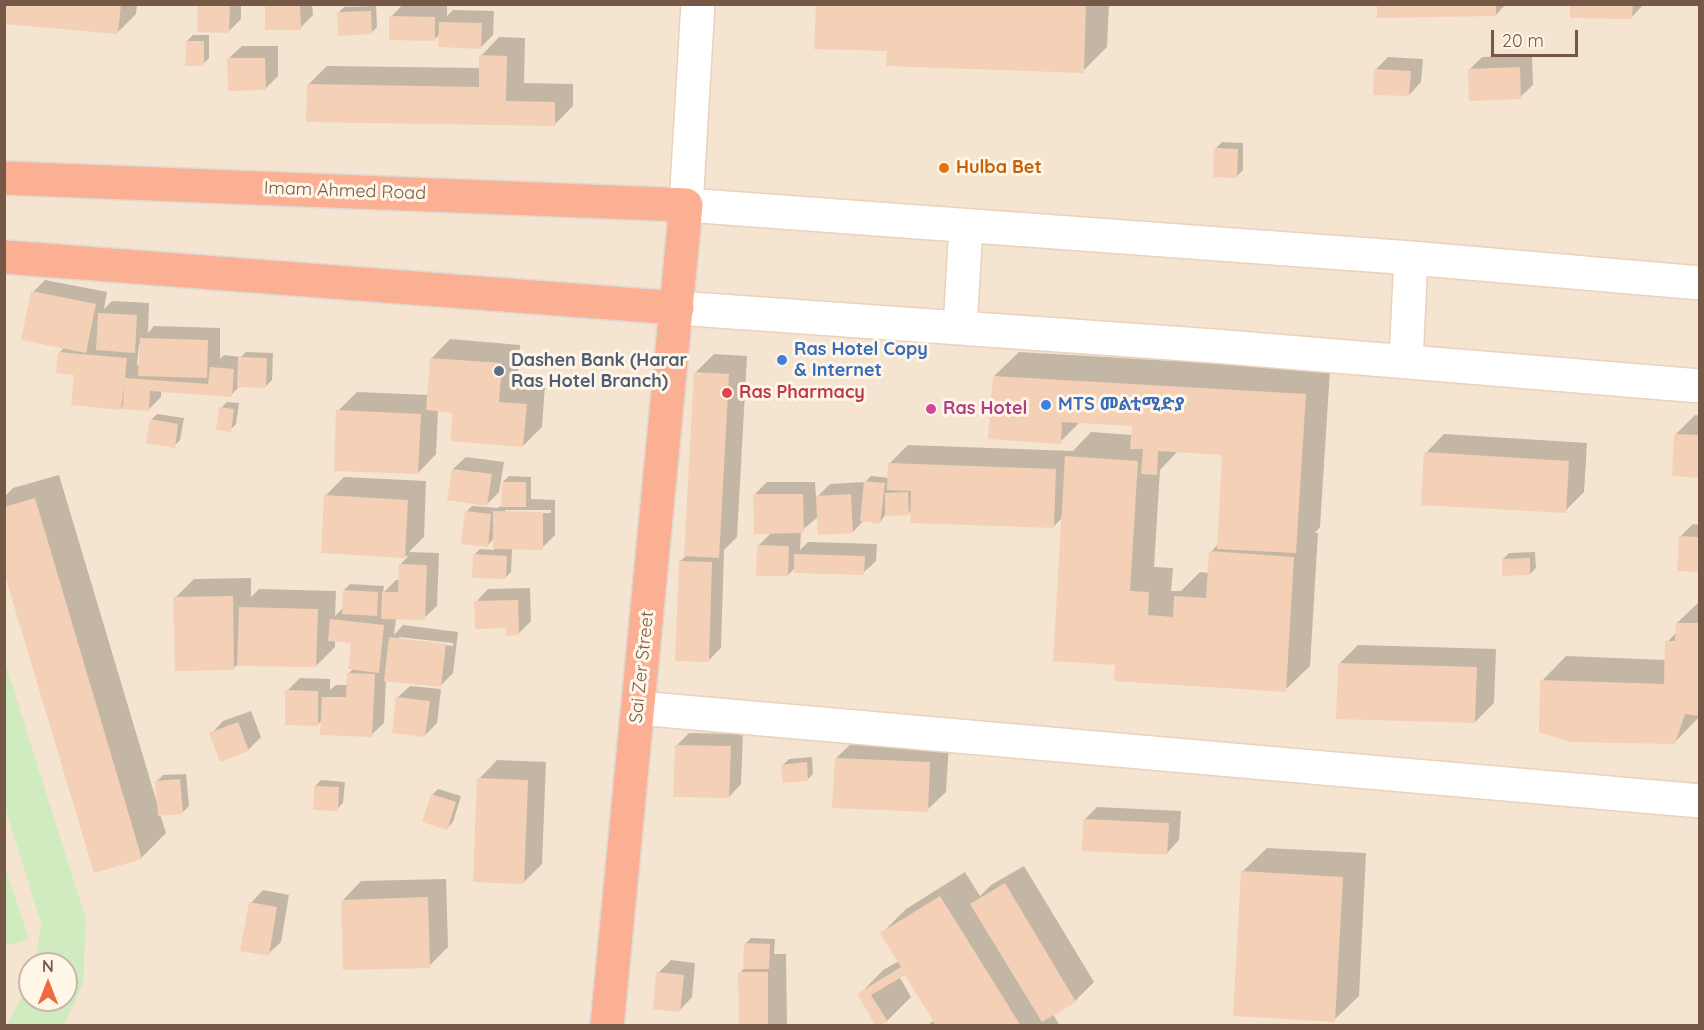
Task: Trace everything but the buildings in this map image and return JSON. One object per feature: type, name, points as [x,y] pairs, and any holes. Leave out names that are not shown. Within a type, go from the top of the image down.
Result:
[{"type":"highway","name":"Imam Ahmed Road","points":[[4,178],[686,205]]},
{"type":"highway","name":"Sai Zer Street","points":[[607,1026],[686,205]]},
{"type":"highway","points":[[4,257],[677,308]]},
{"type":"main road","points":[[698,4],[686,205],[1411,258],[1700,283]]},
{"type":"main road","points":[[960,328],[966,226]]},
{"type":"main road","points":[[1406,360],[1411,258]]},
{"type":"main road","points":[[677,308],[1406,360],[1700,386]]},
{"type":"main road","points":[[638,708],[1700,801]]},
{"type":"shaded area","points":[[5,5],[1699,5],[1699,1025],[5,1026]]},
{"type":"green space","points":[[5,662],[86,920],[83,985],[78,996],[78,952],[37,952],[41,923],[5,807]]},
{"type":"green space","points":[[4,864],[29,939],[5,946],[4,946]]},
{"type":"green space","points":[[18,1004],[18,1012],[70,1012],[64,1025],[7,1025]]},
{"type":"place","name":"Hulba Bet","points":[[944,168]]},
{"type":"place","name":"Ras Hotel Copy & Internet","points":[[782,360]]},
{"type":"place","name":"Dashen Bank (Harar Ras Hotel Branch)","points":[[499,371]]},
{"type":"place","name":"Ras Pharmacy","points":[[727,393]]},
{"type":"place","name":"MTS መልቲሚድያ","points":[[1046,405]]},
{"type":"place","name":"Ras Hotel","points":[[931,409]]}]
